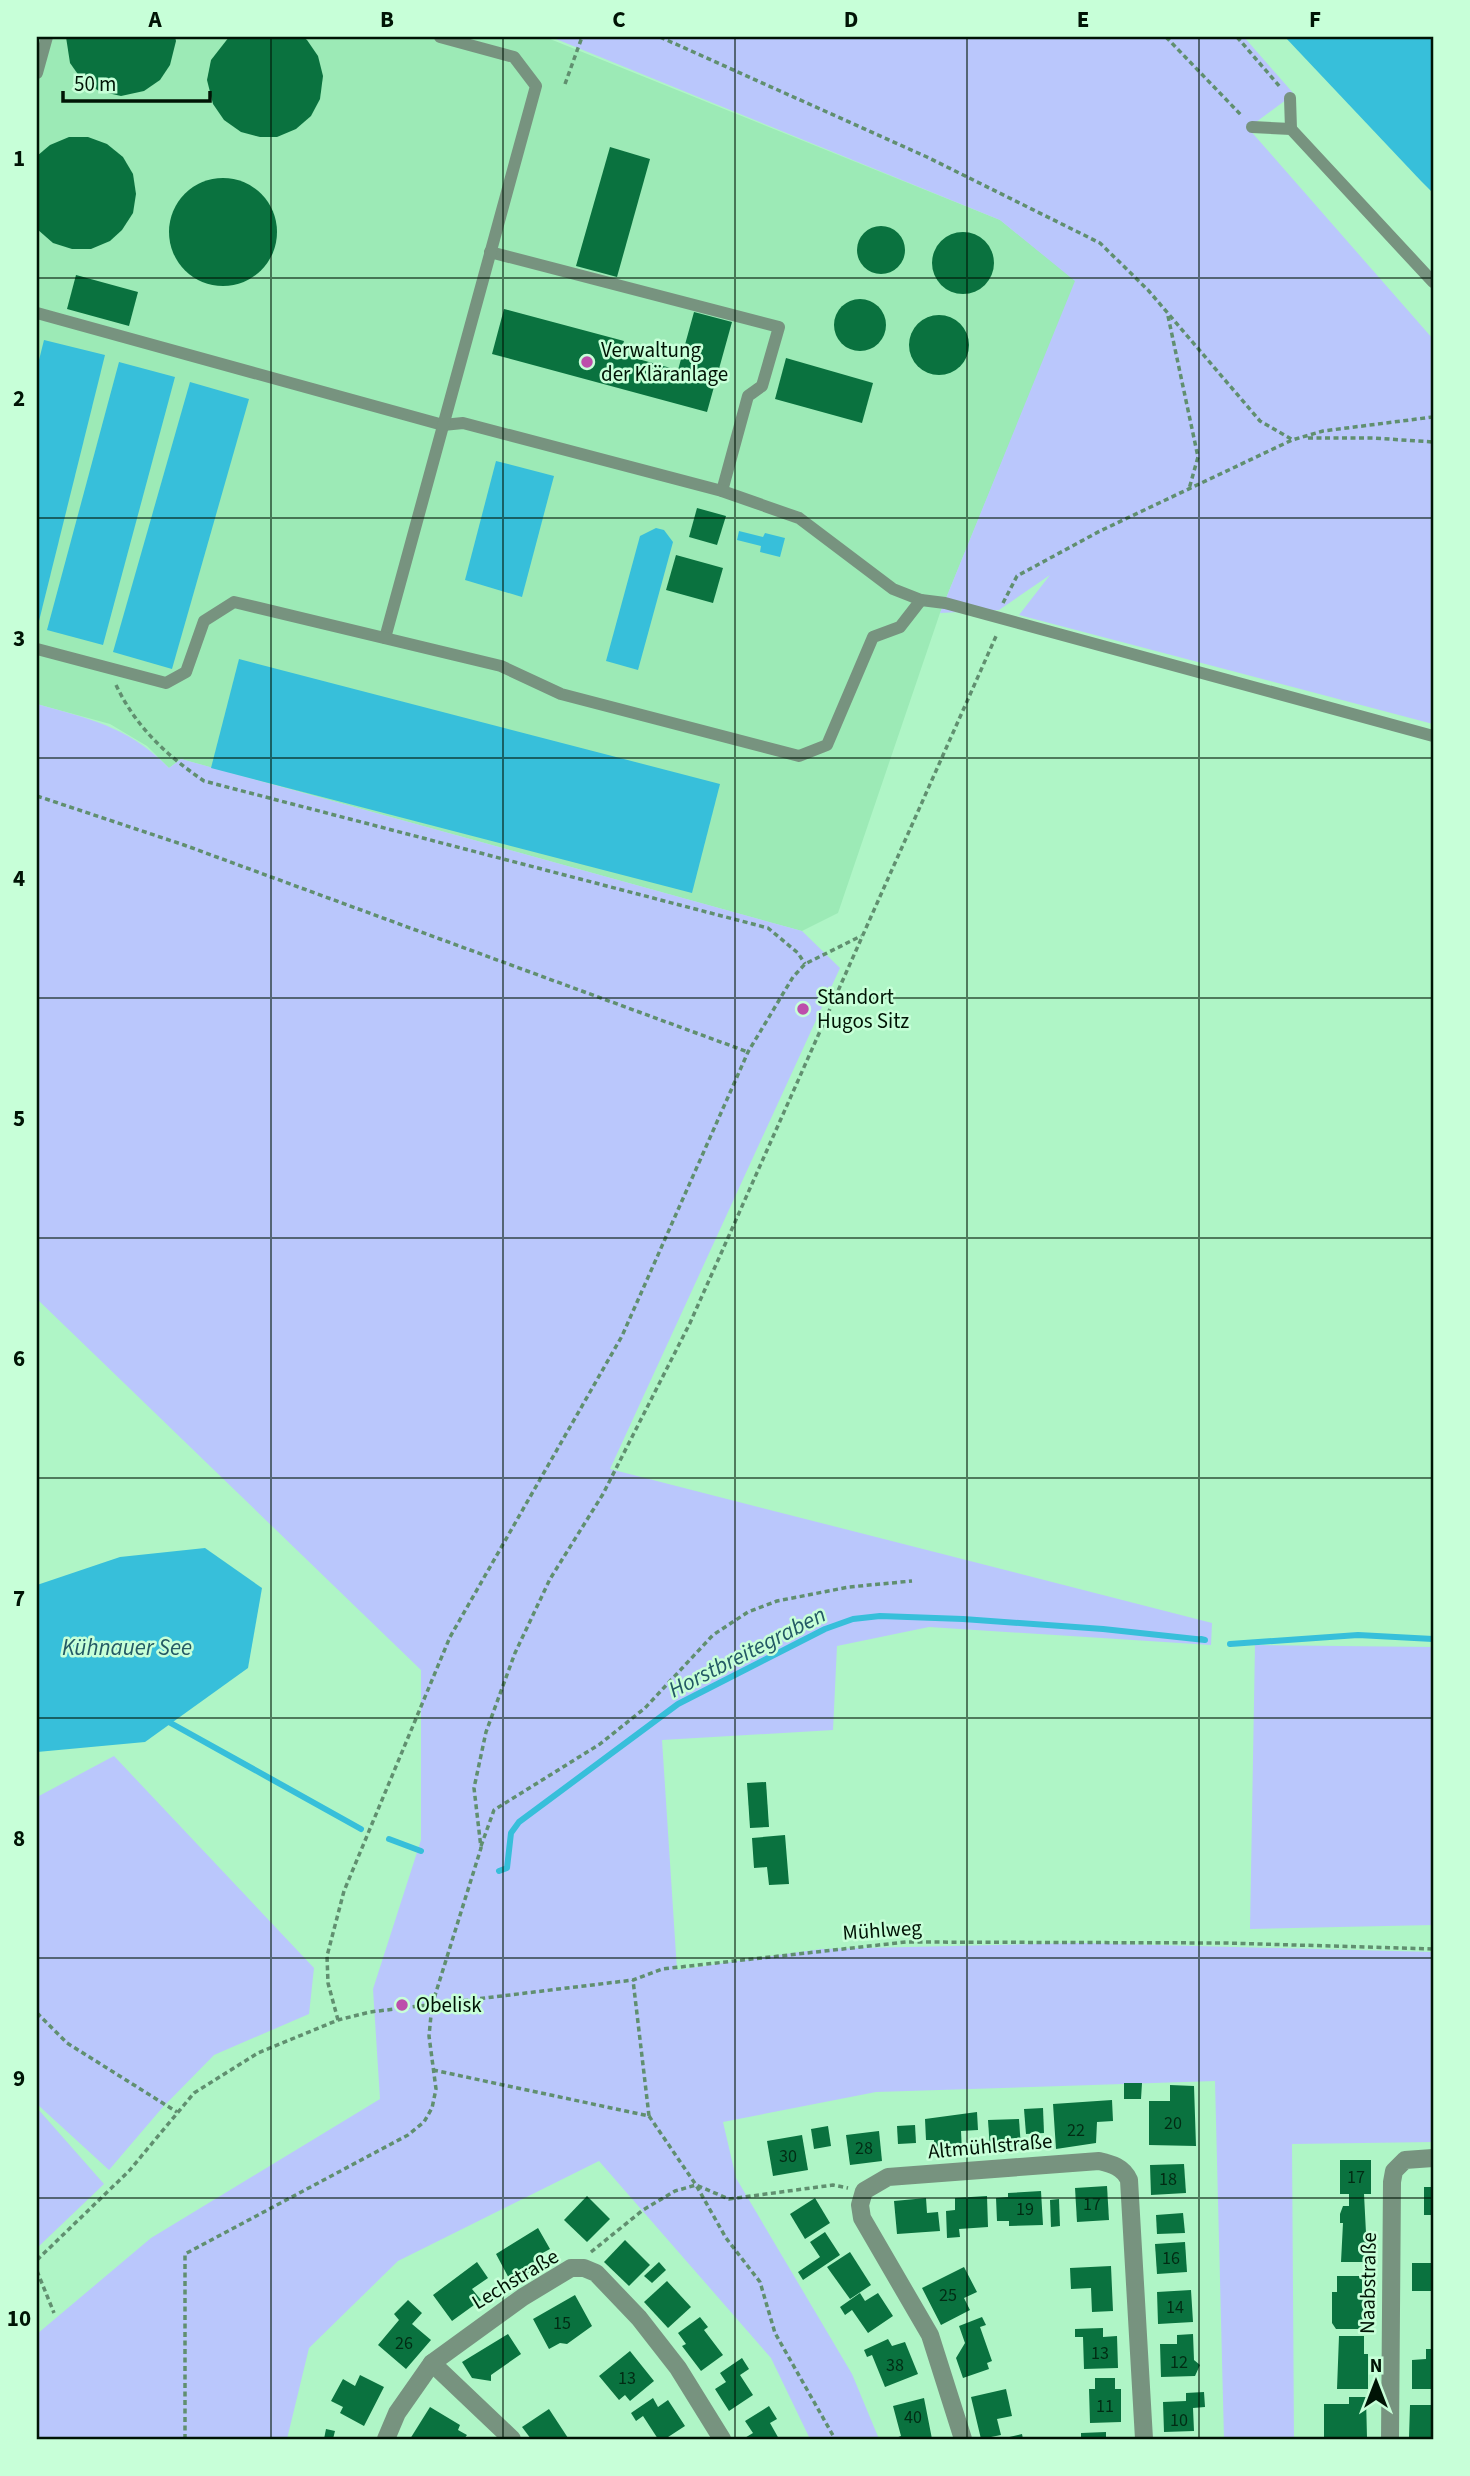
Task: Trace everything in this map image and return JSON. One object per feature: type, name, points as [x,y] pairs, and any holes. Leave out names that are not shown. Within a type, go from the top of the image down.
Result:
[{"type":"street","name":"Naabstraße","points":[[1390,2439],[1392,2182],[1394,2171],[1405,2160],[1433,2158]]},
{"type":"street","name":"Altmühlstraße","points":[[963,2439],[930,2335],[862,2218],[860,2205],[864,2191],[888,2178],[1099,2161],[1113,2164],[1126,2173],[1129,2180],[1144,2439]]},
{"type":"street","name":"Lechstraße","points":[[386,2439],[397,2413],[432,2363],[477,2329],[571,2268],[584,2268],[596,2273],[639,2318],[678,2368],[722,2439]]},
{"type":"street","points":[[432,2363],[512,2439]]},
{"type":"lane","points":[[37,73],[47,37]]},
{"type":"lane","points":[[386,638],[536,86],[514,57],[440,37]]},
{"type":"lane","points":[[1290,98],[1291,129],[1433,282]]},
{"type":"lane","points":[[1252,127],[1291,129]]},
{"type":"lane","points":[[490,252],[779,327],[762,386],[748,396],[722,491]]},
{"type":"lane","points":[[37,313],[443,425],[463,422],[722,491],[799,518],[893,589],[921,600],[1433,736]]},
{"type":"lane","points":[[37,649],[166,683],[186,672],[204,621],[234,602],[501,666],[561,694],[799,756],[827,745],[873,637],[900,627],[921,600]]},
{"type":"path","points":[[565,85],[582,37]]},
{"type":"path","points":[[660,37],[927,157],[1100,243],[1168,314],[1260,421],[1292,440],[1311,437],[1433,442]]},
{"type":"path","points":[[1166,37],[1252,127]]},
{"type":"path","points":[[1237,37],[1290,98]]},
{"type":"path","points":[[1168,314],[1198,457],[1189,489]]},
{"type":"path","points":[[481,1848],[474,1788],[486,1732],[515,1653],[550,1578],[603,1494],[690,1323],[1003,620],[1003,602],[1017,576],[1292,440],[1323,431],[1433,417]]},
{"type":"path","points":[[108,668],[125,703],[151,739],[204,782],[768,928],[798,953],[805,964]]},
{"type":"path","points":[[37,796],[184,845],[748,1052]]},
{"type":"path","points":[[338,2020],[328,1983],[327,1956],[344,1891],[450,1637],[622,1336],[748,1052],[793,977],[805,964],[863,935]]},
{"type":"path","points":[[185,2439],[185,2254],[408,2135],[424,2122],[432,2108],[436,2089],[429,2036],[432,2006],[494,1810],[600,1744],[645,1708],[713,1635],[748,1612],[777,1601],[849,1587],[912,1581]]},
{"type":"path","name":"Mühlweg","points":[[37,2260],[129,2171],[194,2093],[258,2053],[338,2020],[370,2012],[633,1980],[662,1969],[906,1942],[1213,1942],[1433,1949]]},
{"type":"path","points":[[633,1980],[649,2116],[696,2185],[726,2238],[760,2282],[775,2333],[785,2356],[835,2439]]},
{"type":"path","points":[[37,2013],[67,2043],[177,2112]]},
{"type":"path","points":[[433,2070],[649,2116]]},
{"type":"path","points":[[571,2268],[643,2210],[675,2190],[696,2185],[729,2199],[833,2185]]},
{"type":"path","points":[[37,2271],[54,2313]]},
{"type":"shaded area","points":[[37,37],[545,37],[1000,220],[1076,281],[940,613],[838,913],[802,931],[181,759],[169,768],[147,746],[110,724],[37,704]]},
{"type":"shaded area","points":[[551,37],[1244,37],[1294,94],[1248,128],[1433,339],[1433,724],[1019,615],[1050,575],[999,610],[940,613],[1075,281],[1000,220]]},
{"type":"shaded area","points":[[37,704],[108,726],[139,743],[169,768],[181,759],[802,931],[840,968],[610,1469],[1212,1623],[1211,1645],[929,1627],[837,1646],[833,1730],[662,1740],[677,1970],[821,1949],[1080,1943],[1433,1952],[1433,2142],[1292,2144],[1294,2439],[1224,2439],[1215,2081],[876,2092],[723,2122],[736,2178],[852,2374],[879,2439],[810,2439],[771,2358],[599,2161],[398,2261],[309,2348],[287,2439],[37,2439],[37,2334],[151,2238],[380,2099],[373,1989],[421,1840],[421,1670],[37,1299]]},
{"type":"shaded area","points":[[1255,1645],[1433,1647],[1433,1925],[1250,1929]]},
{"type":"shaded area","points":[[114,1756],[314,1968],[309,2014],[214,2055],[162,2108],[109,2170],[37,2104],[37,1797]]},
{"type":"shaded area","points":[[37,2108],[104,2184],[37,2248]]},
{"type":"water","points":[[1285,37],[1433,37],[1433,193],[1421,181]]},
{"type":"water","points":[[44,340],[105,355],[38,625],[37,368]]},
{"type":"water","points":[[119,362],[175,377],[103,645],[47,630]]},
{"type":"water","points":[[190,382],[249,399],[172,669],[113,652]]},
{"type":"water","points":[[496,461],[554,476],[522,597],[465,580]]},
{"type":"water","points":[[656,528],[664,530],[673,542],[638,670],[606,661],[640,536]]},
{"type":"water","points":[[739,531],[763,537],[765,533],[785,538],[780,557],[760,552],[761,546],[737,540]]},
{"type":"water","points":[[239,659],[720,784],[692,893],[211,768]]},
{"type":"water","name":"Kühnauer See","points":[[205,1548],[262,1588],[248,1668],[145,1742],[37,1752],[37,1585],[120,1557]]},
{"type":"building","points":[[66,37],[175,37],[176,41],[170,65],[160,80],[144,91],[121,96],[99,91],[82,80],[70,63]]},
{"type":"building","points":[[229,37],[303,37],[307,40],[318,56],[323,76],[320,99],[311,116],[296,129],[277,137],[260,137],[241,132],[224,120],[213,104],[207,80],[211,60]]},
{"type":"building","points":[[69,137],[88,137],[107,144],[123,157],[133,174],[136,194],[133,213],[122,230],[110,241],[91,249],[72,249],[53,243],[37,229],[37,156],[50,145]]},
{"type":"building","points":[[610,147],[650,159],[617,277],[576,266]]},
{"type":"building","points":[[223,178],[244,182],[262,193],[273,211],[277,232],[273,253],[262,271],[244,282],[223,286],[202,282],[184,271],[173,253],[169,232],[173,211],[184,193],[202,182]]},
{"type":"building","points":[[881,226],[898,233],[905,250],[898,267],[881,274],[864,267],[857,250],[864,233]]},
{"type":"building","points":[[963,232],[985,241],[994,263],[985,285],[963,294],[941,285],[932,263],[941,241]]},
{"type":"building","points":[[76,275],[138,292],[129,326],[67,309]]},
{"type":"building","points":[[860,299],[870,301],[878,307],[884,315],[884,335],[878,343],[870,349],[860,351],[850,349],[842,343],[836,335],[834,325],[836,315],[842,307],[850,301]]},
{"type":"building","name":"Verwaltung der Kläranlage","points":[[504,309],[624,341],[620,354],[678,370],[694,312],[732,322],[707,412],[492,354]]},
{"type":"building","points":[[933,315],[945,315],[964,328],[969,345],[967,357],[956,370],[945,375],[933,375],[914,362],[909,351],[909,339],[922,320]]},
{"type":"building","points":[[786,358],[873,383],[862,423],[775,399]]},
{"type":"building","points":[[697,508],[726,516],[717,545],[689,537]]},
{"type":"building","points":[[676,555],[723,568],[713,603],[666,590]]},
{"type":"building","points":[[766,1782],[769,1827],[750,1828],[747,1783]]},
{"type":"building","points":[[785,1835],[789,1884],[769,1885],[767,1867],[754,1868],[752,1838]]},
{"type":"building","points":[[1124,2083],[1142,2083],[1141,2099],[1124,2099]]},
{"type":"building","points":[[1170,2085],[1194,2086],[1196,2146],[1149,2145],[1149,2101],[1170,2101]]},
{"type":"building","points":[[1112,2100],[1113,2121],[1097,2122],[1096,2143],[1056,2149],[1053,2104]]},
{"type":"building","points":[[1043,2108],[1044,2133],[1026,2134],[1024,2109]]},
{"type":"building","points":[[977,2112],[978,2130],[961,2131],[962,2152],[935,2154],[934,2140],[926,2140],[925,2119]]},
{"type":"building","points":[[1019,2119],[1021,2148],[990,2150],[988,2120]]},
{"type":"building","points":[[915,2125],[916,2143],[898,2144],[897,2126]]},
{"type":"building","points":[[828,2126],[831,2146],[814,2149],[811,2129]]},
{"type":"building","points":[[879,2131],[882,2161],[850,2165],[846,2135]]},
{"type":"building","points":[[802,2135],[808,2170],[773,2176],[767,2141]]},
{"type":"building","points":[[1340,2160],[1371,2160],[1371,2194],[1364,2194],[1366,2233],[1371,2233],[1371,2262],[1341,2262],[1343,2223],[1340,2223],[1340,2214],[1343,2206],[1349,2206],[1349,2194],[1340,2194]]},
{"type":"building","points":[[1184,2164],[1186,2193],[1151,2195],[1150,2165]]},
{"type":"building","points":[[1107,2186],[1109,2220],[1077,2222],[1075,2188]]},
{"type":"building","points":[[1424,2187],[1433,2187],[1433,2215],[1424,2215]]},
{"type":"building","points":[[1041,2191],[1043,2225],[1009,2226],[1009,2221],[997,2221],[996,2198],[1008,2197],[1008,2193]]},
{"type":"building","points":[[587,2196],[610,2219],[587,2242],[564,2220]]},
{"type":"building","points":[[987,2196],[988,2227],[959,2229],[960,2237],[947,2238],[946,2211],[955,2210],[955,2198]]},
{"type":"building","points":[[815,2198],[830,2223],[805,2239],[790,2214]]},
{"type":"building","points":[[926,2198],[927,2213],[938,2212],[940,2231],[897,2234],[894,2201]]},
{"type":"building","points":[[1059,2199],[1060,2226],[1051,2227],[1050,2200]]},
{"type":"building","points":[[1183,2213],[1185,2233],[1157,2234],[1156,2215]]},
{"type":"building","points":[[538,2228],[550,2249],[535,2257],[540,2267],[511,2282],[496,2254]]},
{"type":"building","points":[[825,2232],[840,2255],[803,2280],[798,2272],[820,2257],[810,2242]]},
{"type":"building","points":[[625,2240],[650,2265],[629,2286],[604,2262]]},
{"type":"building","points":[[1185,2242],[1187,2272],[1157,2274],[1155,2244]]},
{"type":"building","points":[[850,2252],[871,2285],[850,2299],[827,2267]]},
{"type":"building","points":[[477,2262],[488,2278],[472,2289],[481,2300],[452,2321],[433,2295]]},
{"type":"building","points":[[659,2262],[666,2270],[652,2283],[644,2276]]},
{"type":"building","points":[[1412,2263],[1433,2263],[1433,2291],[1412,2291]]},
{"type":"building","points":[[1111,2266],[1113,2311],[1092,2312],[1091,2288],[1071,2289],[1070,2268]]},
{"type":"building","points":[[964,2267],[977,2292],[964,2298],[970,2310],[941,2325],[922,2288]]},
{"type":"building","points":[[1337,2276],[1362,2276],[1362,2292],[1369,2292],[1369,2305],[1374,2305],[1374,2315],[1369,2315],[1369,2329],[1336,2329],[1332,2323],[1332,2292],[1337,2292]]},
{"type":"building","points":[[667,2281],[691,2307],[668,2328],[644,2302]]},
{"type":"building","points":[[1191,2290],[1193,2322],[1158,2324],[1157,2292]]},
{"type":"building","points":[[860,2293],[865,2301],[878,2293],[893,2316],[868,2333],[852,2310],[845,2315],[840,2307]]},
{"type":"building","points":[[575,2295],[592,2326],[567,2344],[560,2343],[549,2349],[533,2319]]},
{"type":"building","points":[[408,2300],[422,2313],[412,2324],[431,2340],[406,2369],[378,2345],[399,2320],[394,2314]]},
{"type":"building","points":[[700,2317],[708,2327],[704,2330],[723,2355],[701,2371],[682,2346],[686,2344],[678,2333]]},
{"type":"building","points":[[982,2317],[986,2325],[980,2327],[992,2361],[987,2363],[989,2369],[963,2378],[956,2358],[965,2343],[959,2326]]},
{"type":"building","points":[[1103,2328],[1103,2337],[1117,2336],[1118,2368],[1084,2369],[1083,2337],[1075,2337],[1075,2329]]},
{"type":"building","points":[[508,2334],[521,2354],[491,2375],[491,2381],[472,2378],[462,2362]]},
{"type":"building","points":[[1193,2334],[1194,2360],[1200,2365],[1195,2376],[1161,2377],[1160,2344],[1177,2344],[1177,2335]]},
{"type":"building","points":[[1339,2336],[1364,2336],[1364,2354],[1368,2354],[1368,2389],[1337,2389]]},
{"type":"building","points":[[888,2339],[892,2346],[905,2342],[918,2374],[885,2387],[872,2355],[867,2357],[864,2350]]},
{"type":"building","points":[[1426,2349],[1433,2349],[1433,2389],[1412,2389],[1412,2360],[1426,2359]]},
{"type":"building","points":[[630,2351],[654,2381],[630,2401],[625,2395],[619,2400],[599,2376]]},
{"type":"building","points":[[742,2358],[749,2369],[740,2375],[753,2395],[729,2411],[715,2389],[726,2382],[720,2373]]},
{"type":"building","points":[[360,2375],[384,2387],[364,2426],[340,2413],[343,2407],[331,2401],[343,2379],[355,2386]]},
{"type":"building","points":[[1095,2378],[1115,2378],[1115,2389],[1121,2389],[1121,2422],[1090,2423],[1089,2389],[1095,2389]]},
{"type":"building","points":[[1006,2389],[1012,2416],[997,2419],[1001,2435],[981,2439],[971,2397]]},
{"type":"building","points":[[1204,2392],[1205,2407],[1193,2408],[1194,2431],[1164,2432],[1163,2402],[1186,2401],[1186,2393]]},
{"type":"building","points":[[1349,2397],[1366,2397],[1367,2438],[1324,2438],[1324,2404],[1349,2404]]},
{"type":"building","points":[[653,2398],[658,2407],[668,2400],[685,2426],[665,2439],[658,2439],[643,2416],[636,2421],[631,2413]]},
{"type":"building","points":[[924,2398],[932,2439],[893,2439],[901,2436],[893,2406]]},
{"type":"building","points":[[1410,2405],[1433,2405],[1433,2438],[1409,2438]]},
{"type":"building","points":[[769,2406],[777,2419],[770,2423],[779,2439],[743,2439],[753,2433],[745,2421]]},
{"type":"building","points":[[430,2407],[460,2425],[458,2430],[467,2435],[464,2439],[410,2439]]},
{"type":"building","points":[[549,2409],[568,2438],[531,2439],[522,2427]]},
{"type":"building","points":[[326,2429],[335,2431],[333,2439],[324,2439]]},
{"type":"building","points":[[1106,2432],[1106,2439],[1081,2439],[1081,2433]]},
{"type":"building","points":[[1022,2434],[1023,2439],[1005,2439],[1005,2438]]},
{"type":"waterway","name":"Horstbreitegraben","points":[[499,1871],[507,1868],[511,1833],[519,1822],[678,1704],[825,1629],[853,1619],[880,1616],[963,1619],[1103,1629],[1205,1640],[1201,1639]]},
{"type":"waterway","name":"Horstbreitegraben","points":[[1230,1644],[1358,1635],[1433,1639]]},
{"type":"waterway","name":"Horstbreitegraben","points":[[167,1721],[361,1829]]},
{"type":"waterway","name":"Horstbreitegraben","points":[[389,1839],[421,1851]]},
{"type":"place","name":"Verwaltung der Kläranlage","points":[[587,362]]},
{"type":"place","name":"Standort Hugos Sitz","points":[[803,1009]]},
{"type":"place","name":"Obelisk","points":[[402,2005]]}]
